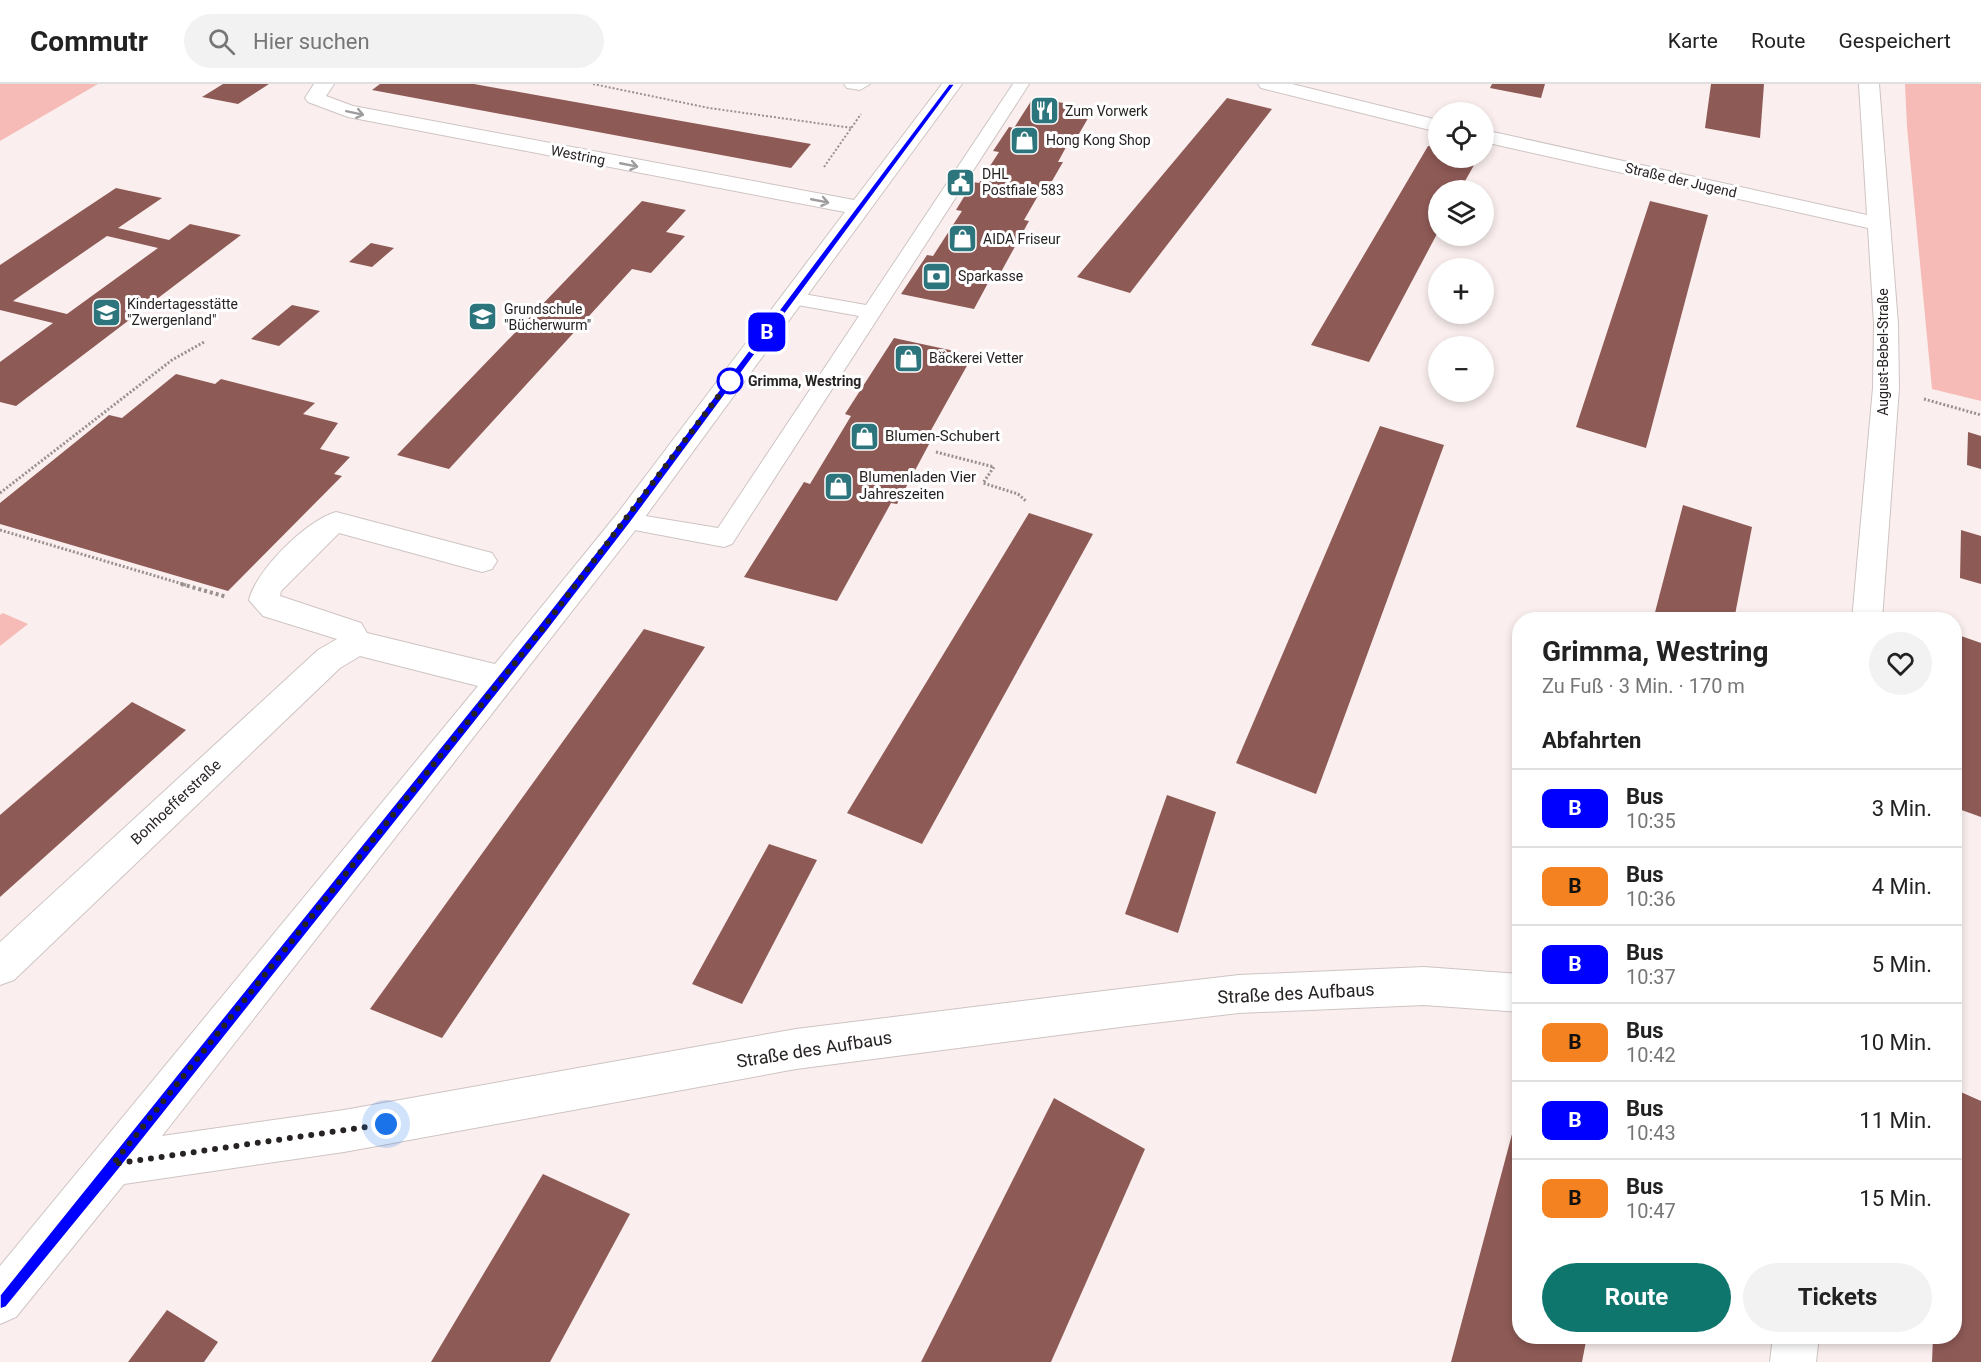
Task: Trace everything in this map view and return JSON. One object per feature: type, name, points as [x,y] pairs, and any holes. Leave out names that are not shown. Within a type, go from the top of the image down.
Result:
[{"type":"street","name":"Westring","points":[[324,84],[315,98],[348,111],[859,208]]},
{"type":"street","points":[[854,84],[860,84]]},
{"type":"street","points":[[0,1301],[503,679],[627,521],[952,84]]},
{"type":"street","points":[[1268,84],[1428,124]]},
{"type":"street","name":"August-Bebel-Straße","points":[[1868,612],[1886,388],[1886,324],[1869,84]]},
{"type":"street","name":"Straße der Jugend","points":[[1494,138],[1879,224]]},
{"type":"street","points":[[482,561],[336,522],[323,529],[267,587],[264,600],[274,609],[350,632],[356,643],[503,679]]},
{"type":"street","name":"Bonhoefferstraße","points":[[0,967],[329,659],[356,643]]},
{"type":"street","name":"Straße des Aufbaus","points":[[113,1164],[344,1131],[796,1049],[1128,1007],[1239,994],[1424,986],[1512,992]]},
{"type":"street","points":[[1793,1362],[1795,1344]]},
{"type":"lane","points":[[627,521],[724,538],[1021,84]]},
{"type":"lane","points":[[792,298],[871,312]]},
{"type":"path","points":[[594,84],[718,110],[852,128]]},
{"type":"path","points":[[803,197],[864,110]]},
{"type":"path","points":[[0,494],[172,360],[204,342]]},
{"type":"path","points":[[1886,388],[1981,415]]},
{"type":"path","points":[[936,452],[994,467],[983,483],[1018,494],[1026,501]]},
{"type":"path","points":[[0,530],[231,598],[269,604]]},
{"type":"shaded area","points":[[0,84],[98,84],[0,141]]},
{"type":"shaded area","points":[[1905,84],[1981,84],[1981,401],[1932,389]]},
{"type":"shaded area","points":[[3,613],[28,624],[0,646],[0,615]]},
{"type":"building","points":[[223,84],[269,84],[238,104],[202,97]]},
{"type":"building","points":[[380,84],[474,84],[811,144],[791,168],[372,90]]},
{"type":"building","points":[[1492,84],[1545,84],[1541,98],[1490,88]]},
{"type":"building","points":[[1711,84],[1764,84],[1760,138],[1705,128]]},
{"type":"building","points":[[1033,98],[1094,108],[1076,139],[1071,138],[1058,162],[1063,162],[1044,195],[1039,194],[1024,220],[1029,221],[1001,272],[995,270],[974,309],[901,294],[927,255],[933,256],[962,211],[956,210],[973,182],[979,183],[999,152],[993,151],[1009,127],[1014,128]]},
{"type":"building","points":[[1227,98],[1272,109],[1130,293],[1077,277]]},
{"type":"building","points":[[1428,146],[1428,168],[1472,168],[1466,180],[1428,180],[1428,246],[1431,246],[1369,362],[1311,345]]},
{"type":"building","points":[[116,188],[162,198],[118,228],[169,240],[190,224],[241,235],[16,406],[0,402],[0,362],[53,323],[0,310],[0,265]],"holes":[[[107,236],[158,248],[67,314],[13,301]]]},
{"type":"building","name":"Grundschule \"Bücherwurm\"","points":[[642,201],[686,210],[666,232],[685,236],[651,273],[632,269],[449,469],[397,455]]},
{"type":"building","points":[[1650,201],[1708,215],[1646,448],[1576,427]]},
{"type":"building","points":[[371,243],[394,248],[372,267],[349,262]]},
{"type":"building","points":[[292,305],[320,311],[279,346],[251,339]]},
{"type":"building","points":[[894,338],[973,355],[930,432],[935,433],[897,504],[891,503],[837,601],[744,577],[804,482],[810,484],[851,416],[845,414]]},
{"type":"building","points":[[176,374],[215,384],[221,379],[315,403],[303,414],[338,423],[320,449],[350,457],[334,474],[342,476],[228,591],[0,524],[0,503],[109,415],[122,418]]},
{"type":"building","points":[[1380,426],[1444,445],[1316,794],[1236,763]]},
{"type":"building","points":[[1968,432],[1981,436],[1981,469],[1967,465]]},
{"type":"building","points":[[1683,505],[1752,527],[1736,612],[1655,612]]},
{"type":"building","points":[[1029,513],[1093,534],[922,844],[847,813]]},
{"type":"building","points":[[1961,530],[1981,536],[1981,584],[1960,578]]},
{"type":"building","points":[[644,629],[705,647],[442,1038],[370,1009]]},
{"type":"building","points":[[1962,636],[1981,643],[1981,817],[1962,810]]},
{"type":"building","points":[[132,702],[186,730],[0,897],[0,815]]},
{"type":"building","points":[[1167,795],[1216,812],[1178,933],[1125,914]]},
{"type":"building","points":[[769,844],[817,860],[742,1004],[692,984]]},
{"type":"building","points":[[1962,1093],[1981,1101],[1981,1362],[1932,1362],[1933,1344],[1962,1344]]},
{"type":"building","points":[[1054,1098],[1145,1149],[1051,1362],[921,1362]]},
{"type":"building","points":[[1512,1134],[1512,1344],[1585,1344],[1582,1362],[1451,1362]]},
{"type":"building","points":[[543,1174],[630,1214],[550,1362],[431,1362]]},
{"type":"building","points":[[167,1310],[218,1342],[204,1362],[128,1362]]},
{"type":"bus line","name":"B","points":[[0,1301],[503,679],[627,521],[952,84]]},
{"type":"place","name":"Zum Vorwerk","points":[[1044,111]]},
{"type":"place","name":"Hong Kong Shop","points":[[1025,140]]},
{"type":"place","name":"DHL Postfiale 583","points":[[961,182]]},
{"type":"place","name":"AIDA Friseur","points":[[962,239]]},
{"type":"place","name":"Sparkasse","points":[[937,276]]},
{"type":"place","name":"Kindertagesstätte \"Zwergenland\"","points":[[106,312]]},
{"type":"place","name":"Grundschule \"Bücherwurm\"","points":[[483,317]]},
{"type":"place","name":"Bäckerei Vetter","points":[[908,358]]},
{"type":"place","name":"Grimma, Westring","points":[[730,381]]},
{"type":"place","name":"Blumen-Schubert","points":[[864,436]]},
{"type":"place","name":"Blumenladen Vier Jahreszeiten","points":[[838,486]]},
{"type":"route","points":[[386,1124],[113,1164],[503,679],[627,521],[730,381]]}]
